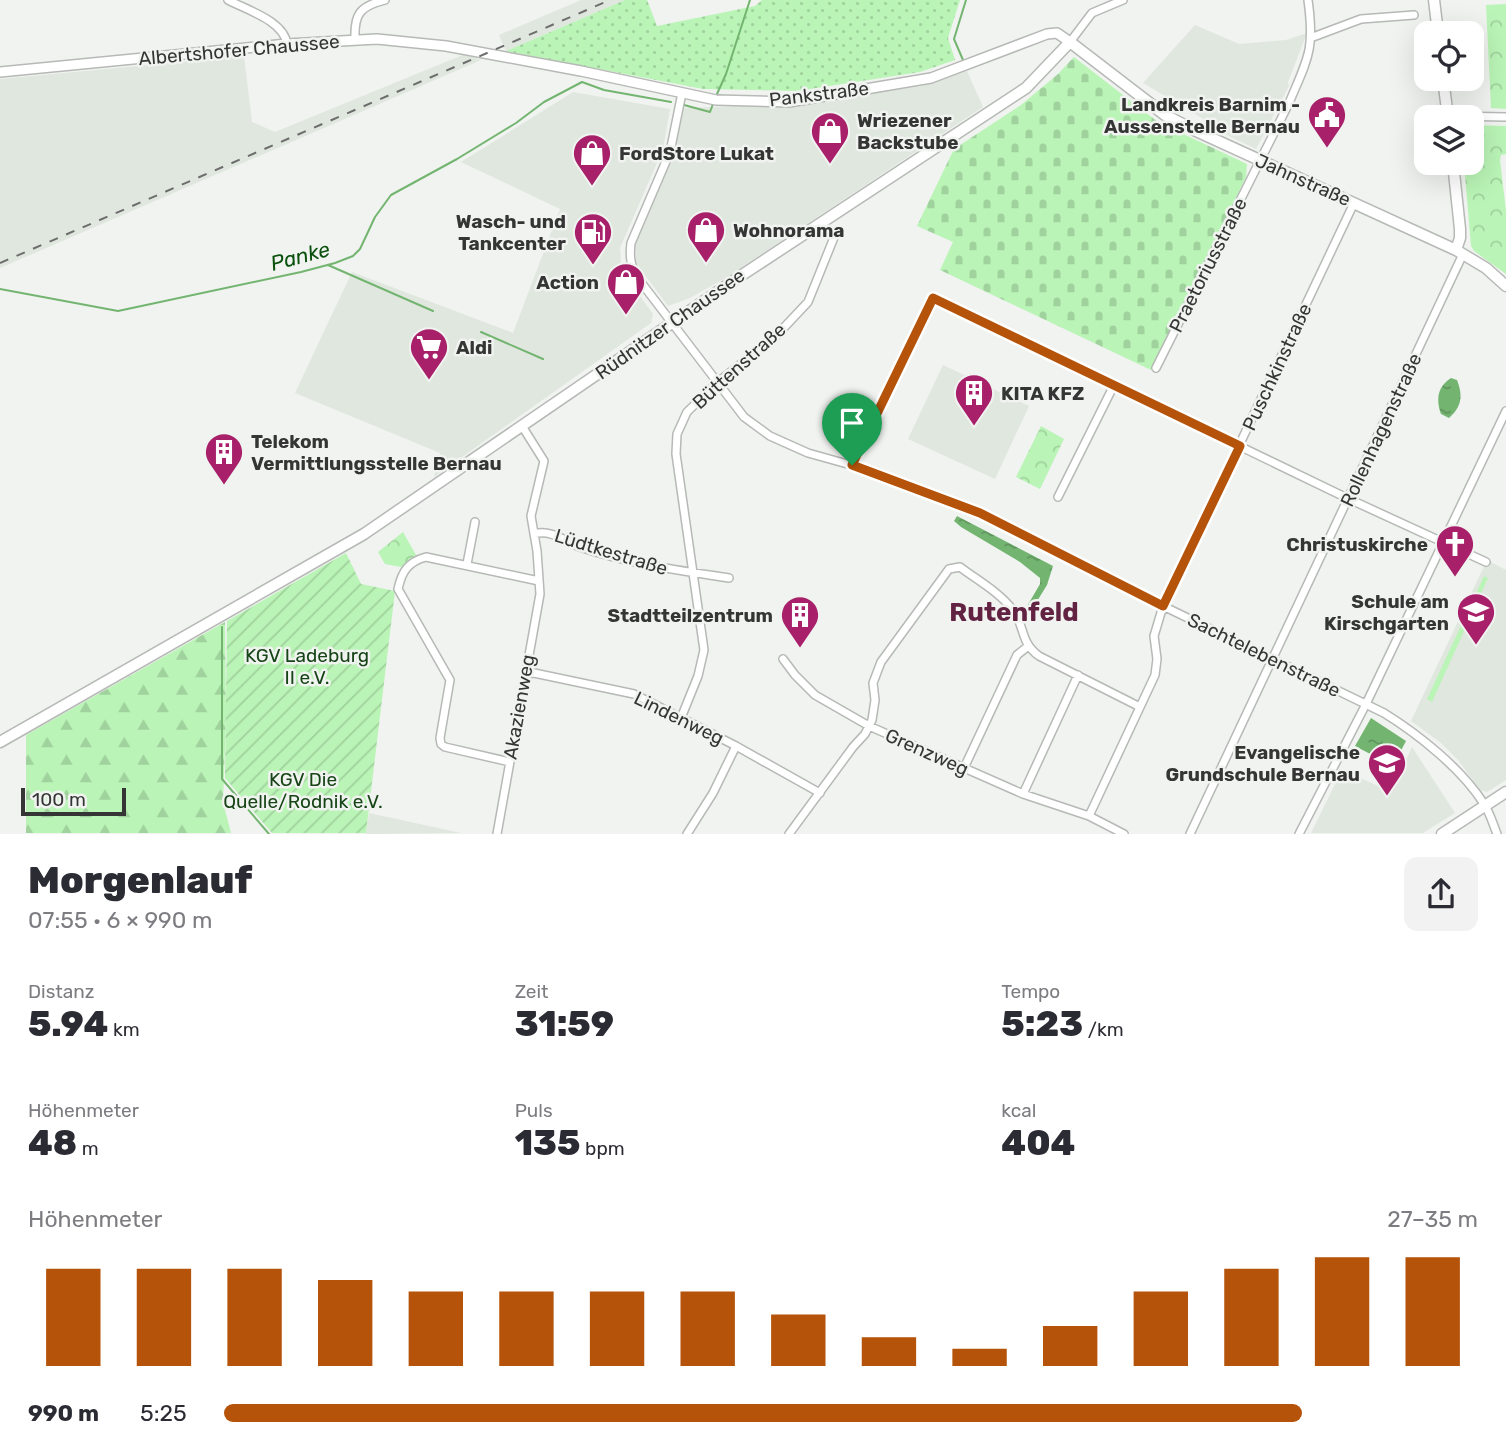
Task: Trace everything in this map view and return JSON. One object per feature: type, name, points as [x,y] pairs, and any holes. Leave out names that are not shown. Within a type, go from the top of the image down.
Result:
[{"type":"main road","points":[[1434,0],[1437,21]]},
{"type":"main road","name":"Jahnstraße","points":[[1070,42],[1092,56],[1165,115],[1259,161],[1460,252],[1486,268],[1506,286]]},
{"type":"main road","name":"Rüdnitzer Chaussee","points":[[0,741],[363,534],[672,322],[1026,88],[1070,42]]},
{"type":"main road","points":[[1454,175],[1460,252]]},
{"type":"main road","points":[[1442,834],[1506,792]]},
{"type":"street","points":[[228,0],[275,25],[285,35],[287,44]]},
{"type":"street","points":[[355,39],[354,26],[357,16],[372,3],[385,0]]},
{"type":"street","points":[[1070,42],[1092,13],[1123,0]]},
{"type":"street","points":[[1308,0],[1313,37],[1361,19],[1414,15]]},
{"type":"street","name":"Pankstraße","points":[[478,52],[716,100],[775,102],[810,99],[931,78],[1046,34],[1057,33],[1070,42]]},
{"type":"street","name":"Praetoriusstraße","points":[[1156,368],[1308,58],[1313,37]]},
{"type":"street","name":"Albertshofer Chaussee","points":[[0,72],[355,39],[394,40],[478,52]]},
{"type":"street","name":"Sachtelebenstraße","points":[[682,93],[670,152],[631,243],[629,258],[633,270],[744,417],[770,436],[808,453],[852,465],[980,513],[1163,606],[1366,704],[1411,731],[1450,765],[1485,806],[1497,834]]},
{"type":"street","points":[[1484,117],[1506,117]]},
{"type":"street","name":"Puschkinstraße","points":[[1140,707],[1155,675],[1157,659],[1154,636],[1163,606],[1354,203]]},
{"type":"street","name":"Büttenstraße","points":[[681,718],[702,663],[702,631],[676,454],[677,434],[687,412],[776,336],[808,302],[835,235]]},
{"type":"street","name":"Rollenhagenstraße","points":[[1190,834],[1454,274],[1460,252]]},
{"type":"street","points":[[852,465],[933,298],[1349,499],[1486,562]]},
{"type":"street","points":[[1058,497],[1114,385]]},
{"type":"street","points":[[1299,834],[1366,704],[1506,411]]},
{"type":"street","name":"Akazienweg","points":[[497,834],[540,594],[531,516],[544,461],[522,426]]},
{"type":"street","points":[[467,564],[475,522]]},
{"type":"street","name":"Lüdtkestraße","points":[[534,534],[542,531],[578,546],[662,569],[729,578]]},
{"type":"street","points":[[510,762],[454,750],[441,744],[439,738],[450,680],[398,589],[403,571],[417,559],[426,557],[540,582]]},
{"type":"street","points":[[789,834],[869,726],[874,710],[873,683],[881,662],[949,569],[954,567],[960,567],[1006,601],[1020,623],[1027,647],[1039,656],[1140,707],[1089,816]]},
{"type":"street","points":[[964,768],[1017,655],[1027,647]]},
{"type":"street","name":"Grenzweg","points":[[783,659],[815,695],[869,726],[1023,794],[1089,816],[1124,834]]},
{"type":"street","name":"Lindenweg","points":[[527,674],[534,673],[634,694],[820,793]]},
{"type":"street","points":[[1023,794],[1078,675]]},
{"type":"street","points":[[687,834],[713,793],[736,746]]},
{"type":"shaded area","points":[[581,0],[625,0],[506,51],[499,35]]},
{"type":"shaded area","points":[[1195,25],[1239,44],[1286,40],[1307,33],[1288,82],[1289,86],[1256,149],[1210,127],[1202,118],[1143,83]]},
{"type":"shaded area","points":[[465,54],[481,60],[0,268],[0,79],[244,56],[252,122],[275,132]]},
{"type":"shaded area","points":[[967,71],[983,107],[727,277],[690,298],[668,306],[636,263],[635,243],[674,152],[684,108],[800,104],[922,86]]},
{"type":"shaded area","points":[[573,92],[670,109],[663,149],[620,248],[624,274],[653,314],[651,323],[434,477],[440,453],[295,393],[352,272],[513,333],[560,209],[461,162]]},
{"type":"shaded area","points":[[943,365],[1029,406],[995,479],[908,439]]},
{"type":"shaded area","name":"Schule am Kirschgarten","points":[[1487,560],[1506,570],[1506,780],[1487,792],[1480,790],[1458,760],[1441,743],[1411,721]]},
{"type":"shaded area","name":"Evangelische Grundschule Bernau","points":[[1412,747],[1455,813],[1423,833],[1311,833],[1342,770],[1385,789],[1395,771],[1400,773]]},
{"type":"shaded area","points":[[369,813],[461,833],[366,834]]},
{"type":"green space","points":[[625,0],[647,0],[657,26],[755,6],[762,0],[960,0],[948,38],[955,60],[920,72],[797,91],[703,89],[506,51]]},
{"type":"green space","points":[[1506,4],[1506,109],[1491,108],[1486,5]]},
{"type":"green space","points":[[1074,57],[1158,122],[1247,164],[1246,177],[1151,370],[940,270],[953,242],[917,226],[954,149],[1021,105]]},
{"type":"green space","points":[[1484,125],[1506,126],[1506,154],[1501,155],[1500,160],[1506,211],[1506,274],[1471,246],[1465,175],[1484,175]]},
{"type":"green space","points":[[1041,426],[1064,439],[1040,489],[1016,477]]},
{"type":"green space","points":[[403,532],[416,555],[401,567],[385,564],[378,552]]},
{"type":"green space","name":"KGV Ladeburg II e.V.","points":[[346,553],[361,584],[395,591],[366,833],[272,833],[225,778],[227,621]]},
{"type":"green space","points":[[1484,576],[1488,578],[1432,702],[1427,699]]},
{"type":"green space","points":[[225,622],[223,802],[231,833],[26,833],[26,735]]},
{"type":"water","points":[[1451,378],[1457,380],[1461,396],[1457,410],[1449,418],[1441,414],[1438,399],[1443,385]]},
{"type":"water","points":[[957,516],[1053,566],[1047,585],[1031,611],[1028,612],[1026,608],[1040,584],[1040,578],[1020,562],[961,527],[954,521]]},
{"type":"water","points":[[1371,718],[1406,741],[1393,766],[1355,746]]},
{"type":"waterway","name":"Panke","points":[[717,94],[750,0]]},
{"type":"waterway","points":[[963,60],[954,39],[966,0]]},
{"type":"waterway","name":"Panke","points":[[0,289],[118,311],[335,263],[353,256],[360,249],[375,217],[391,195],[457,159],[516,123],[544,102],[582,82],[604,90],[671,102]]},
{"type":"waterway","name":"Panke","points":[[684,105],[710,112],[713,104]]},
{"type":"waterway","points":[[328,265],[433,311]]},
{"type":"waterway","points":[[481,332],[543,359]]},
{"type":"waterway","points":[[222,627],[222,779],[269,834]]},
{"type":"railway","points":[[0,263],[610,0]]},
{"type":"place","name":"Landkreis Barnim - Aussenstelle Bernau","points":[[1327,149]]},
{"type":"place","name":"Wriezener Backstube","points":[[830,165]]},
{"type":"place","name":"FordStore Lukat","points":[[592,187]]},
{"type":"place","name":"Wohnorama","points":[[706,264]]},
{"type":"place","name":"Wasch- und Tankcenter","points":[[593,266]]},
{"type":"place","name":"Action","points":[[626,316]]},
{"type":"place","name":"Aldi","points":[[429,381]]},
{"type":"place","name":"KITA KFZ","points":[[974,427]]},
{"type":"place","name":"Telekom Vermittlungsstelle Bernau","points":[[224,486]]},
{"type":"place","name":"Christuskirche","points":[[1455,578]]},
{"type":"place","name":"Schule am Kirschgarten","points":[[1476,646]]},
{"type":"place","name":"Stadtteilzentrum","points":[[800,649]]},
{"type":"place","name":"Evangelische Grundschule Bernau","points":[[1387,797]]},
{"type":"district","name":"Rutenfeld","points":[[1014,612]]},
{"type":"route","points":[[933,298],[1240,446],[1163,606],[980,513],[852,465],[933,298]]},
{"type":"park label","name":"KGV Die Quelle/Rodnik e.V.","points":[[303,790]]}]
